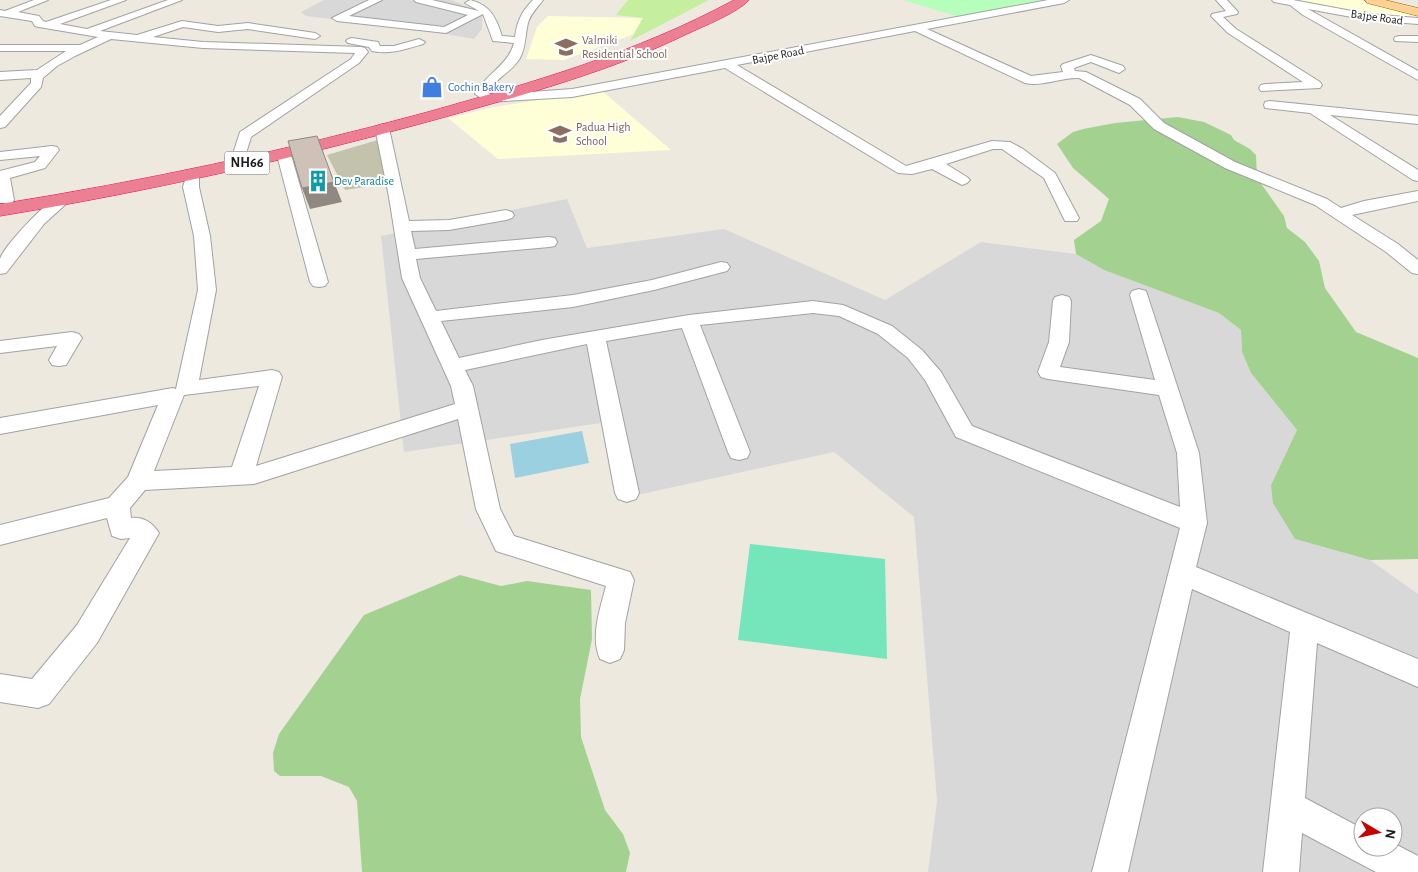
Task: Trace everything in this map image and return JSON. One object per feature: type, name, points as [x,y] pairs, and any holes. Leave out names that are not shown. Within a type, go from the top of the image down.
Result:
[{"type":"highway","name":"NH66","points":[[2,203],[166,173],[239,157],[486,96],[653,37],[728,0]]},
{"type":"highway","name":"NH66","points":[[2,203],[61,200],[192,176],[284,155],[621,57],[689,28],[742,0]]},
{"type":"main road","points":[[1371,0],[1416,18]]},
{"type":"main road","points":[[1388,0],[1418,7]]},
{"type":"street","points":[[3,13],[43,0]]},
{"type":"street","points":[[44,26],[121,0]]},
{"type":"street","points":[[86,33],[177,0]]},
{"type":"street","points":[[377,0],[337,18],[446,30],[478,14],[419,0]]},
{"type":"street","points":[[462,0],[487,11],[491,15],[497,39],[519,40]]},
{"type":"street","points":[[486,96],[491,79],[513,59],[522,21],[529,8],[537,0]]},
{"type":"street","name":"Bajpe Road","points":[[486,96],[572,93],[1064,0]]},
{"type":"street","points":[[1220,0],[1233,12],[1216,16],[1232,31],[1316,85],[1264,88]]},
{"type":"street","name":"Bajpe Road","points":[[1277,0],[1368,16],[1416,18]]},
{"type":"street","points":[[1293,3],[1307,13],[1418,76]]},
{"type":"street","points":[[3,13],[35,18],[39,24],[44,26],[136,39],[203,45],[361,50],[362,52],[355,61],[245,135],[239,157]]},
{"type":"street","points":[[1399,39],[1418,38],[1416,18]]},
{"type":"street","points":[[136,39],[182,24],[218,29],[248,26],[374,44],[376,49],[395,49],[419,42]]},
{"type":"street","points":[[918,29],[1029,80],[1040,80],[1070,74],[1082,75],[1135,102],[1159,126],[1230,165],[1321,202],[1341,213],[1392,248],[1418,269]]},
{"type":"street","points":[[0,76],[39,74],[60,59],[110,36]]},
{"type":"street","points":[[0,48],[83,48]]},
{"type":"street","points":[[1070,74],[1067,66],[1091,58],[1119,69]]},
{"type":"street","points":[[727,64],[903,170],[912,170],[992,145],[1005,145],[1018,152],[1050,176],[1071,218]]},
{"type":"street","points":[[0,124],[37,84],[39,74]]},
{"type":"street","points":[[0,101],[19,102]]},
{"type":"street","points":[[1270,105],[1418,120]]},
{"type":"street","points":[[1312,110],[1418,177]]},
{"type":"street","points":[[382,128],[411,278],[462,386],[488,509],[505,544],[621,580],[611,623],[610,650]]},
{"type":"street","points":[[0,156],[52,150],[40,166],[1,176],[2,203]]},
{"type":"street","points":[[284,155],[319,282]]},
{"type":"street","points":[[933,163],[962,180]]},
{"type":"street","points":[[192,176],[191,187],[202,236],[206,290],[187,390],[272,377],[241,476]]},
{"type":"street","points":[[1341,213],[1364,206],[1418,196]]},
{"type":"street","points":[[0,269],[38,221],[61,200]]},
{"type":"street","points":[[402,226],[448,226],[506,215]]},
{"type":"street","points":[[407,254],[549,242]]},
{"type":"street","points":[[429,317],[573,301],[654,285],[721,267]]},
{"type":"street","points":[[1110,872],[1194,523],[1188,453],[1139,295]]},
{"type":"street","points":[[1062,301],[1059,342],[1048,372],[1168,389]]},
{"type":"street","points":[[452,366],[542,346],[689,321],[813,306],[843,311],[885,330],[915,354],[934,377],[964,431],[1194,523]]},
{"type":"street","points":[[689,321],[739,452]]},
{"type":"street","points":[[595,337],[627,493]]},
{"type":"street","points":[[0,347],[72,338],[59,360]]},
{"type":"street","points":[[0,426],[173,396],[138,481],[117,506],[0,535]]},
{"type":"street","points":[[138,481],[254,475],[467,408]]},
{"type":"street","points":[[0,688],[38,694],[87,634],[146,533],[137,527],[121,529],[117,506]]},
{"type":"street","points":[[1182,573],[1418,673]]},
{"type":"street","points":[[1280,872],[1305,624]]},
{"type":"street","points":[[1287,807],[1353,842]]},
{"type":"street","points":[[1383,857],[1412,872]]},
{"type":"shaded area","points":[[324,0],[452,0],[482,13],[482,29],[474,39],[421,30],[306,16],[301,12]]},
{"type":"shaded area","points":[[1288,0],[1359,0],[1418,15],[1418,17],[1408,19],[1359,13]]},
{"type":"shaded area","name":"Valmiki Residential School","points":[[548,16],[643,18],[634,34],[564,60],[526,59],[537,27]]},
{"type":"shaded area","name":"Padua High School","points":[[601,90],[671,150],[498,159],[448,118],[494,107]]},
{"type":"shaded area","points":[[381,139],[390,183],[345,190],[327,155]]},
{"type":"shaded area","points":[[567,199],[587,248],[724,229],[885,300],[981,242],[1076,254],[1104,270],[1219,313],[1241,330],[1242,352],[1251,373],[1297,430],[1271,485],[1295,539],[1370,560],[1418,594],[1418,872],[928,872],[937,801],[914,517],[834,452],[619,499],[601,423],[404,452],[381,236]]},
{"type":"green space","points":[[628,0],[709,0],[630,41],[643,18],[616,15]]},
{"type":"green space","points":[[903,0],[1041,0],[959,17]]},
{"type":"green space","points":[[1178,117],[1204,122],[1231,135],[1234,140],[1250,149],[1256,155],[1257,178],[1284,216],[1287,228],[1305,242],[1319,261],[1325,288],[1356,332],[1418,358],[1418,559],[1370,560],[1295,539],[1273,503],[1271,485],[1297,430],[1251,373],[1242,352],[1241,330],[1219,313],[1104,270],[1076,254],[1074,240],[1101,221],[1109,199],[1073,168],[1057,144],[1073,132],[1083,129],[1115,123]]},
{"type":"green space","points":[[750,544],[885,559],[887,659],[738,640]]},
{"type":"green space","points":[[460,575],[501,586],[527,581],[591,590],[592,639],[580,699],[581,737],[605,810],[623,834],[630,853],[626,872],[362,872],[357,801],[349,787],[321,776],[280,776],[274,771],[273,753],[279,734],[364,615]]},
{"type":"water","points":[[582,431],[589,463],[515,478],[510,444]]},
{"type":"building","points":[[317,136],[334,182],[302,188],[288,141]]},
{"type":"place","name":"Valmiki Residential School","points":[[566,47]]},
{"type":"place","name":"Cochin Bakery","points":[[432,87]]},
{"type":"place","name":"Padua High School","points":[[560,134]]},
{"type":"place","name":"Dev Paradise","points":[[318,181]]}]
